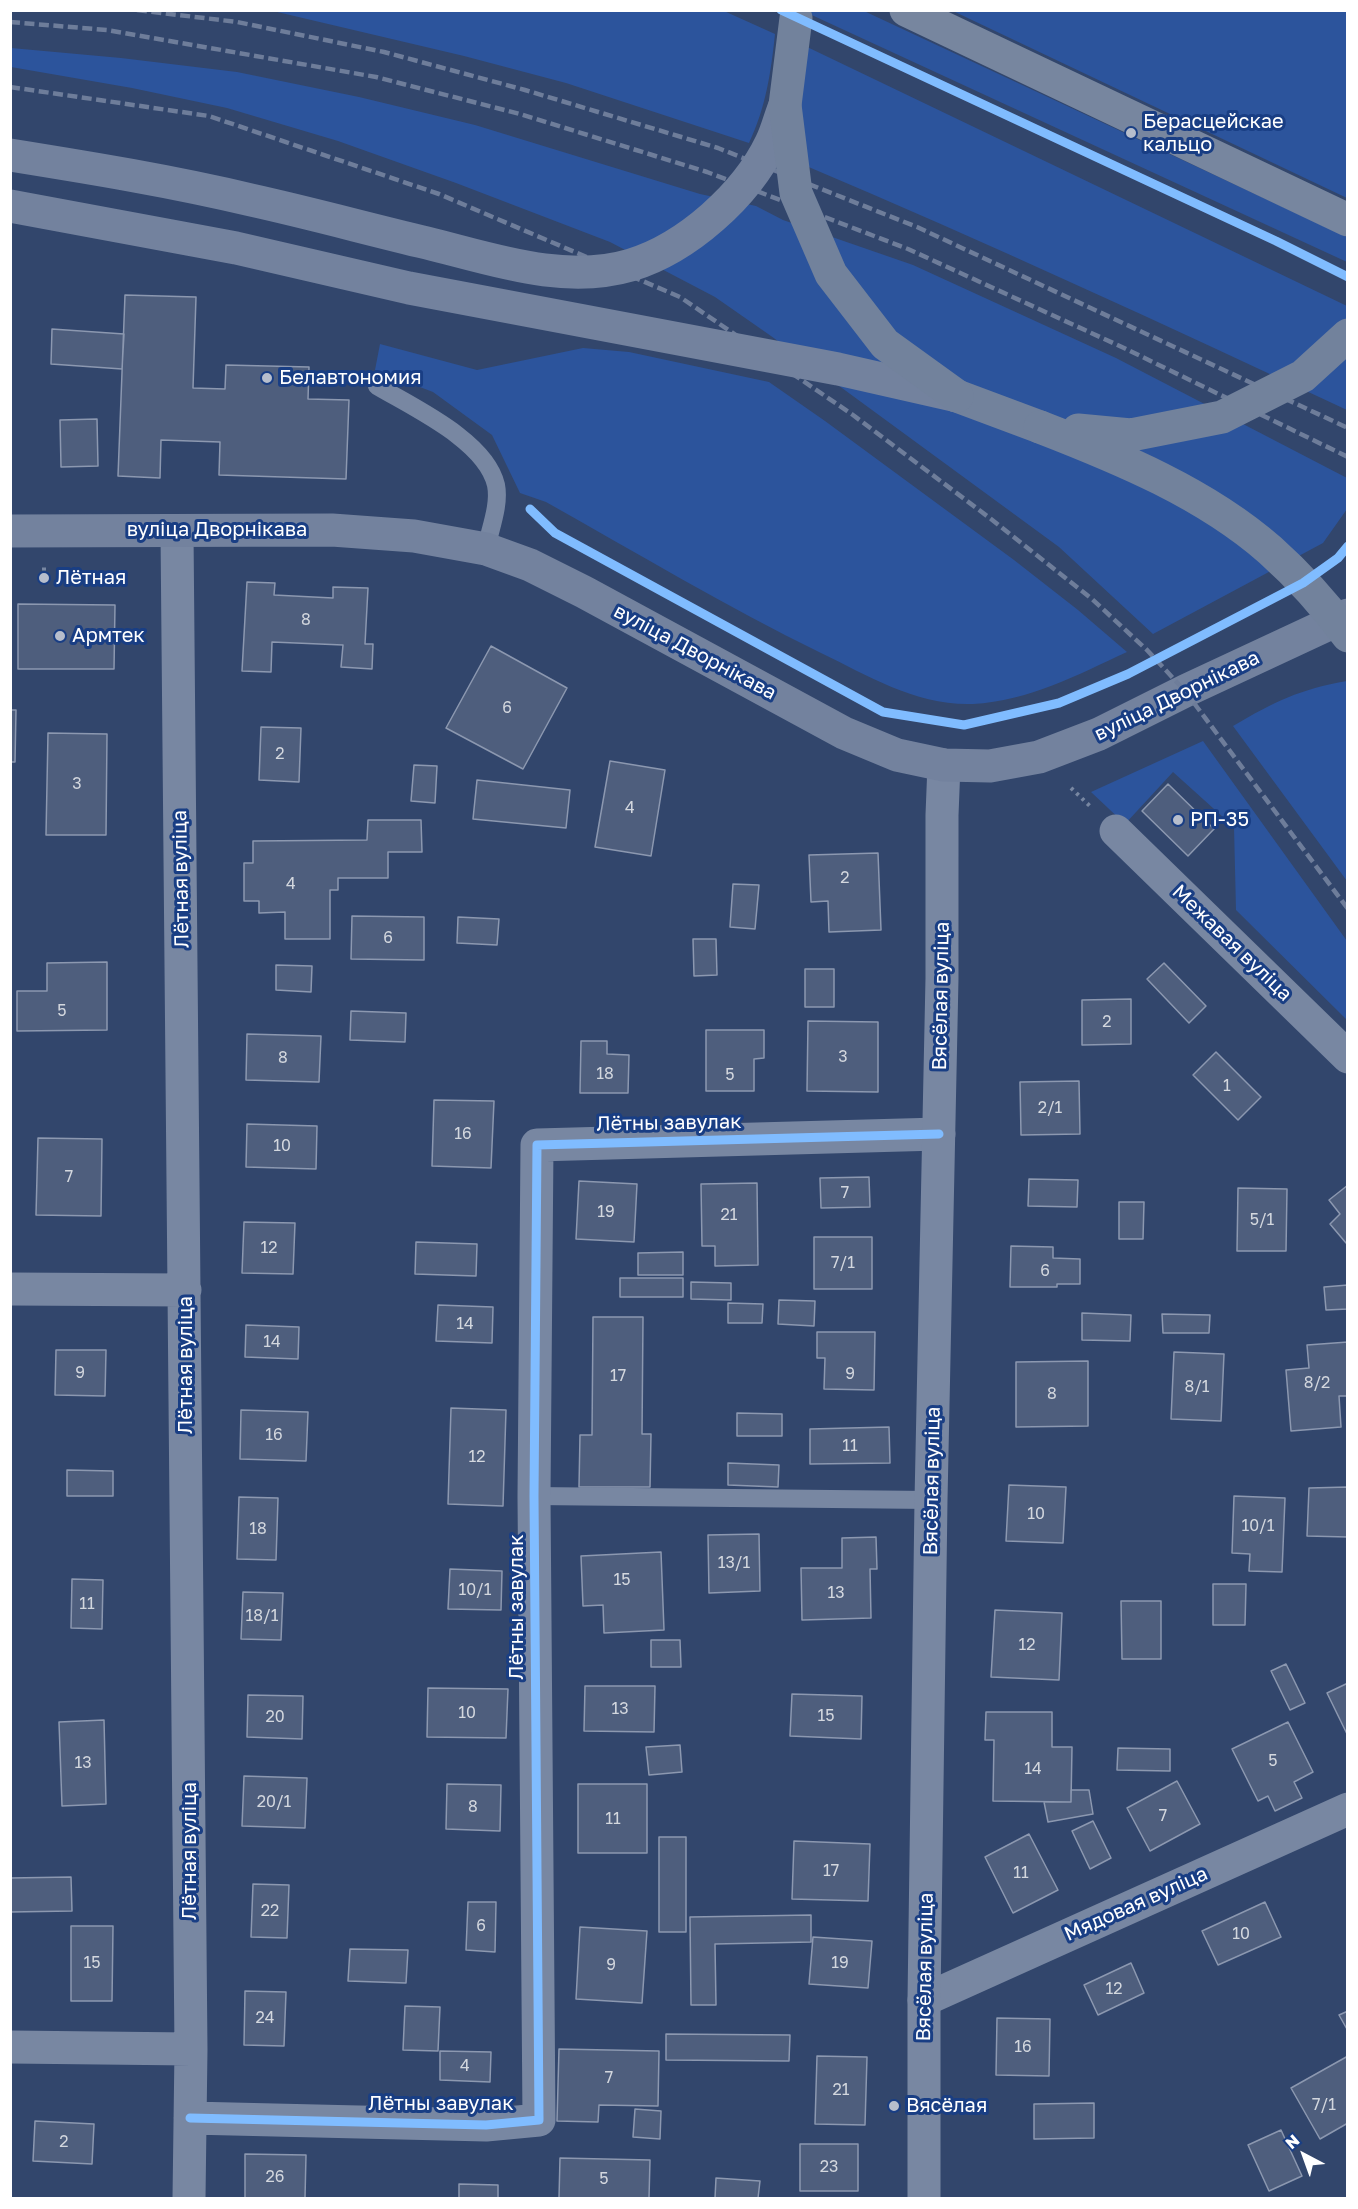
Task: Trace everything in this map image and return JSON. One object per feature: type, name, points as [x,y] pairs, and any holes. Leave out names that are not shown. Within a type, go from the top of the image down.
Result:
[{"type":"highway","points":[[797,13],[784,105],[796,193],[831,274],[885,344],[957,396],[1107,452],[1216,510],[1270,550],[1332,615],[1347,636]]},
{"type":"highway","points":[[1040,427],[1131,435],[1222,417],[1303,376],[1347,335]]},
{"type":"main road","points":[[906,10],[1340,217]]},
{"type":"main road","points":[[10,155],[100,169],[250,199],[529,267],[583,273],[631,265],[673,246],[716,216],[747,181],[772,143],[784,105]]},
{"type":"main road","points":[[10,206],[236,248],[420,290],[838,369],[957,396]]},
{"type":"main road","name":"вуліца Дворнікава","points":[[10,531],[332,530],[414,536],[486,549],[530,565],[584,592],[844,733],[897,755],[944,765],[990,766],[1039,757],[1099,734],[1347,615]]},
{"type":"street","name":"Лётная вуліца","points":[[177,532],[191,2049],[189,2199]]},
{"type":"street","name":"Вясёлая вуліца","points":[[924,2199],[924,2000],[944,765]]},
{"type":"street","name":"Межавая вуліца","points":[[1116,831],[1347,1056]]},
{"type":"street","name":"Лётны завулак","points":[[189,2118],[486,2125],[539,2120],[534,1496],[537,1145],[939,1134]]},
{"type":"street","points":[[10,1289],[185,1290]]},
{"type":"street","name":"Мядовая вуліца","points":[[924,2000],[1347,1809]]},
{"type":"street","points":[[10,2047],[191,2049]]},
{"type":"lane","points":[[377,386],[453,432],[475,448],[490,467],[496,486],[496,505],[486,549]]},
{"type":"lane","points":[[534,1496],[931,1500]]},
{"type":"shaded area","points":[[273,11],[724,11],[775,34],[767,89],[760,116],[749,143],[566,83],[464,56]]},
{"type":"shaded area","points":[[803,11],[864,11],[1347,237],[1347,262]]},
{"type":"shaded area","points":[[953,11],[1347,11],[1347,198]]},
{"type":"shaded area","points":[[803,45],[1347,306],[1347,410],[1009,254],[804,165],[799,122]]},
{"type":"shaded area","points":[[11,48],[237,72],[359,97],[475,125],[700,194],[756,206],[783,220],[913,265],[1116,358],[1347,478],[1347,509],[1323,543],[1153,634],[1059,547],[771,336],[715,297],[610,242],[338,141],[227,108],[132,88],[11,67]]},
{"type":"shaded area","points":[[380,344],[477,370],[583,348],[629,352],[769,382],[1014,560],[1127,652],[1052,686],[994,702],[952,703],[932,700],[894,688],[751,617],[546,502],[520,493],[492,435],[433,392],[375,370]]},
{"type":"shaded area","points":[[1348,681],[1347,881],[1233,726],[1288,698],[1315,688]]},
{"type":"shaded area","points":[[1203,741],[1347,941],[1347,1020],[1236,910],[1234,827],[1173,772],[1125,824],[1091,792]]},
{"type":"building","name":"Белавтономия","points":[[125,295],[196,297],[193,388],[225,389],[226,365],[309,367],[308,399],[349,400],[346,479],[219,475],[220,442],[161,440],[160,478],[118,476]]},
{"type":"building","points":[[52,329],[124,334],[122,369],[51,364]]},
{"type":"building","points":[[97,419],[98,466],[61,467],[60,420]]},
{"type":"building","points":[[247,582],[275,583],[274,595],[333,598],[333,587],[368,588],[365,644],[373,644],[372,669],[341,667],[343,645],[272,642],[271,672],[242,671]]},
{"type":"building","points":[[18,604],[115,605],[114,669],[18,669]]},
{"type":"building","points":[[491,646],[567,688],[523,769],[446,728]]},
{"type":"building","points":[[10,710],[16,710],[15,762],[10,762]]},
{"type":"building","points":[[261,727],[301,728],[299,782],[259,780]]},
{"type":"building","points":[[48,733],[107,734],[106,835],[46,835]]},
{"type":"building","points":[[610,761],[665,770],[651,856],[595,847]]},
{"type":"building","points":[[414,765],[437,766],[435,803],[411,801]]},
{"type":"building","points":[[477,780],[570,790],[566,828],[473,819]]},
{"type":"building","name":"РП-35","points":[[1168,784],[1214,829],[1188,856],[1142,811]]},
{"type":"building","points":[[368,820],[421,820],[422,852],[388,852],[388,878],[338,878],[338,890],[330,890],[330,939],[285,939],[285,912],[259,913],[259,901],[244,901],[244,863],[253,863],[253,841],[367,840]]},
{"type":"building","points":[[878,853],[881,930],[829,932],[828,901],[811,902],[809,855]]},
{"type":"building","points":[[733,884],[759,885],[755,929],[730,927]]},
{"type":"building","points":[[352,916],[424,917],[424,960],[351,959]]},
{"type":"building","points":[[458,917],[499,919],[497,945],[457,943]]},
{"type":"building","points":[[693,939],[716,939],[717,975],[694,976]]},
{"type":"building","points":[[107,962],[107,1030],[17,1031],[17,991],[47,991],[47,963]]},
{"type":"building","points":[[1164,963],[1206,1006],[1189,1023],[1147,979]]},
{"type":"building","points":[[276,965],[312,966],[311,992],[276,990]]},
{"type":"building","points":[[805,969],[834,969],[834,1007],[805,1007]]},
{"type":"building","points":[[1131,999],[1131,1044],[1082,1045],[1082,1000]]},
{"type":"building","points":[[351,1011],[406,1013],[405,1042],[350,1040]]},
{"type":"building","points":[[808,1021],[878,1022],[878,1092],[807,1091]]},
{"type":"building","points":[[706,1030],[764,1030],[764,1058],[754,1059],[754,1091],[706,1091]]},
{"type":"building","points":[[247,1034],[321,1036],[319,1082],[246,1080]]},
{"type":"building","points":[[581,1041],[607,1041],[607,1054],[629,1055],[628,1093],[580,1093]]},
{"type":"building","points":[[1216,1052],[1261,1097],[1238,1120],[1193,1075]]},
{"type":"building","points":[[1079,1081],[1080,1134],[1021,1135],[1020,1082]]},
{"type":"building","points":[[434,1100],[494,1101],[491,1168],[432,1166]]},
{"type":"building","points":[[247,1124],[317,1126],[316,1169],[246,1167]]},
{"type":"building","points":[[38,1138],[102,1139],[101,1216],[36,1215]]},
{"type":"building","points":[[869,1177],[870,1207],[821,1208],[820,1178]]},
{"type":"building","points":[[1029,1179],[1078,1180],[1077,1207],[1028,1206]]},
{"type":"building","points":[[579,1181],[637,1184],[634,1242],[576,1239]]},
{"type":"building","points":[[757,1183],[758,1265],[715,1266],[715,1246],[702,1246],[701,1184]]},
{"type":"building","points":[[1348,1185],[1348,1241],[1346,1243],[1330,1224],[1340,1214],[1329,1200]]},
{"type":"building","points":[[1238,1188],[1287,1189],[1286,1251],[1237,1251]]},
{"type":"building","points":[[1119,1202],[1144,1202],[1143,1239],[1119,1239]]},
{"type":"building","points":[[244,1222],[295,1223],[293,1274],[242,1273]]},
{"type":"building","points":[[814,1237],[872,1237],[872,1289],[814,1289]]},
{"type":"building","points":[[416,1242],[477,1244],[476,1276],[415,1274]]},
{"type":"building","points":[[1011,1246],[1053,1247],[1053,1258],[1080,1259],[1080,1284],[1057,1284],[1057,1287],[1010,1287]]},
{"type":"building","points":[[683,1252],[683,1275],[638,1275],[638,1253]]},
{"type":"building","points":[[620,1278],[683,1278],[683,1297],[620,1297]]},
{"type":"building","points":[[691,1282],[731,1283],[731,1300],[691,1299]]},
{"type":"building","points":[[1348,1285],[1348,1309],[1326,1310],[1324,1287]]},
{"type":"building","points":[[779,1300],[815,1301],[814,1326],[778,1324]]},
{"type":"building","points":[[728,1303],[763,1304],[762,1323],[728,1323]]},
{"type":"building","points":[[438,1305],[493,1307],[492,1343],[436,1341]]},
{"type":"building","points":[[1082,1313],[1131,1315],[1130,1341],[1082,1340]]},
{"type":"building","points":[[1162,1314],[1210,1315],[1209,1333],[1163,1333]]},
{"type":"building","points":[[593,1317],[643,1317],[642,1434],[651,1434],[650,1487],[579,1487],[580,1435],[592,1435]]},
{"type":"building","points":[[246,1325],[299,1327],[298,1359],[245,1357]]},
{"type":"building","points":[[817,1332],[875,1332],[874,1390],[824,1389],[825,1358],[817,1358]]},
{"type":"building","points":[[1348,1342],[1348,1396],[1339,1396],[1341,1427],[1291,1431],[1286,1370],[1309,1368],[1307,1345]]},
{"type":"building","points":[[56,1350],[106,1350],[105,1396],[55,1395]]},
{"type":"building","points":[[1174,1352],[1224,1354],[1221,1421],[1171,1419]]},
{"type":"building","points":[[1088,1361],[1088,1426],[1016,1427],[1016,1362]]},
{"type":"building","points":[[451,1408],[506,1410],[503,1506],[448,1504]]},
{"type":"building","points":[[241,1410],[308,1412],[306,1461],[240,1459]]},
{"type":"building","points":[[737,1413],[782,1414],[782,1436],[737,1436]]},
{"type":"building","points":[[889,1427],[890,1463],[810,1464],[810,1429]]},
{"type":"building","points":[[728,1463],[779,1465],[778,1487],[728,1485]]},
{"type":"building","points":[[67,1470],[113,1471],[113,1496],[67,1496]]},
{"type":"building","points":[[1009,1485],[1066,1487],[1063,1543],[1006,1541]]},
{"type":"building","points":[[1348,1487],[1348,1537],[1307,1536],[1309,1488]]},
{"type":"building","points":[[1234,1496],[1285,1498],[1282,1572],[1249,1571],[1250,1554],[1232,1553]]},
{"type":"building","points":[[239,1497],[278,1498],[276,1560],[237,1559]]},
{"type":"building","points":[[759,1534],[760,1591],[709,1593],[708,1535]]},
{"type":"building","points":[[876,1537],[877,1569],[870,1569],[871,1618],[802,1620],[801,1568],[842,1568],[842,1538]]},
{"type":"building","points":[[661,1552],[664,1630],[604,1633],[603,1605],[583,1606],[581,1556]]},
{"type":"building","points":[[450,1569],[502,1571],[501,1610],[448,1609]]},
{"type":"building","points":[[72,1579],[103,1580],[102,1629],[71,1628]]},
{"type":"building","points":[[1213,1584],[1246,1584],[1245,1625],[1213,1625]]},
{"type":"building","points":[[243,1592],[283,1593],[281,1640],[241,1639]]},
{"type":"building","points":[[1121,1601],[1161,1601],[1161,1659],[1122,1659]]},
{"type":"building","points":[[995,1610],[1062,1613],[1059,1680],[991,1677]]},
{"type":"building","points":[[651,1640],[680,1640],[681,1667],[651,1667]]},
{"type":"building","points":[[1286,1664],[1305,1703],[1290,1710],[1271,1671]]},
{"type":"building","points":[[1348,1683],[1348,1736],[1327,1693]]},
{"type":"building","points":[[585,1686],[655,1686],[654,1732],[584,1731]]},
{"type":"building","points":[[428,1688],[508,1689],[506,1738],[427,1737]]},
{"type":"building","points":[[792,1694],[862,1696],[861,1739],[790,1736]]},
{"type":"building","points":[[248,1695],[303,1696],[302,1739],[247,1737]]},
{"type":"building","points":[[986,1712],[1052,1712],[1052,1747],[1072,1747],[1071,1802],[993,1801],[994,1740],[985,1740]]},
{"type":"building","points":[[104,1720],[106,1804],[62,1806],[59,1722]]},
{"type":"building","points":[[1288,1722],[1313,1772],[1294,1782],[1302,1798],[1275,1811],[1268,1796],[1258,1801],[1232,1749]]},
{"type":"building","points":[[680,1745],[682,1772],[649,1775],[646,1747]]},
{"type":"building","points":[[1118,1748],[1170,1749],[1170,1771],[1117,1770]]},
{"type":"building","points":[[244,1776],[307,1778],[305,1828],[242,1826]]},
{"type":"building","points":[[1177,1781],[1200,1824],[1150,1851],[1127,1808]]},
{"type":"building","points":[[447,1784],[501,1785],[500,1831],[446,1829]]},
{"type":"building","points":[[578,1784],[647,1784],[647,1853],[578,1853]]},
{"type":"building","points":[[1071,1790],[1089,1790],[1093,1814],[1048,1822],[1044,1802],[1071,1802]]},
{"type":"building","points":[[1093,1821],[1111,1858],[1090,1869],[1072,1831]]},
{"type":"building","points":[[1029,1834],[1058,1890],[1013,1913],[985,1857]]},
{"type":"building","points":[[659,1837],[686,1837],[686,1932],[659,1932]]},
{"type":"building","points":[[794,1841],[870,1844],[868,1901],[792,1899]]},
{"type":"building","points":[[71,1877],[72,1911],[10,1912],[10,1878]]},
{"type":"building","points":[[253,1884],[289,1885],[287,1938],[251,1937]]},
{"type":"building","points":[[468,1902],[496,1902],[495,1952],[466,1950]]},
{"type":"building","points":[[1265,1902],[1281,1937],[1218,1965],[1202,1931]]},
{"type":"building","points":[[811,1915],[811,1942],[715,1944],[716,2005],[691,2005],[690,1917]]},
{"type":"building","points":[[71,1926],[113,1926],[112,2001],[71,2001]]},
{"type":"building","points":[[580,1927],[647,1931],[642,2003],[576,1999]]},
{"type":"building","points":[[813,1937],[872,1941],[868,1988],[809,1984]]},
{"type":"building","points":[[350,1949],[408,1950],[406,1983],[348,1981]]},
{"type":"building","points":[[1131,1963],[1144,1993],[1098,2015],[1084,1985]]},
{"type":"building","points":[[245,1991],[286,1992],[284,2046],[244,2045]]},
{"type":"building","points":[[405,2006],[440,2007],[438,2051],[403,2050]]},
{"type":"building","points":[[1348,2011],[1348,2031],[1339,2015]]},
{"type":"building","points":[[997,2018],[1050,2019],[1049,2076],[996,2075]]},
{"type":"building","points":[[666,2034],[790,2035],[789,2061],[666,2060]]},
{"type":"building","points":[[559,2049],[659,2051],[658,2106],[599,2105],[598,2122],[557,2121]]},
{"type":"building","points":[[440,2051],[491,2052],[490,2082],[440,2080]]},
{"type":"building","points":[[817,2056],[867,2057],[865,2125],[815,2124]]},
{"type":"building","points":[[1348,2056],[1348,2123],[1320,2139],[1291,2088]]},
{"type":"building","points":[[1094,2103],[1094,2138],[1034,2139],[1034,2104]]},
{"type":"building","points":[[635,2109],[661,2111],[660,2139],[633,2137]]},
{"type":"building","points":[[35,2121],[94,2124],[92,2164],[33,2161]]},
{"type":"building","points":[[1281,2130],[1302,2176],[1269,2191],[1248,2145]]},
{"type":"building","points":[[800,2144],[858,2144],[858,2191],[800,2191]]},
{"type":"building","points":[[245,2154],[306,2155],[305,2198],[245,2198]]},
{"type":"building","points":[[560,2158],[650,2160],[649,2198],[559,2198]]},
{"type":"building","points":[[716,2178],[760,2181],[758,2198],[715,2198]]},
{"type":"building","points":[[459,2184],[498,2185],[498,2198],[459,2198]]},
{"type":"railway","points":[[137,10],[237,22],[384,52],[525,90],[718,148],[917,227],[1348,428]]},
{"type":"railway","points":[[10,22],[107,30],[376,77],[520,114],[707,172],[908,249],[1124,348],[1348,457]]},
{"type":"railway","points":[[10,87],[209,116],[439,194],[680,297],[853,415],[1092,599],[1147,650],[1185,691],[1348,909]]},
{"type":"cycle path","points":[[781,10],[1276,241],[1348,277]]},
{"type":"cycle path","points":[[530,509],[555,533],[883,712],[964,725],[1059,703],[1128,674],[1303,583],[1338,558],[1348,546]]},
{"type":"cycle path","points":[[190,2118],[486,2125],[539,2120],[534,1496],[537,1145],[939,1134]]},
{"type":"place","name":"Берасцейскае кальцо","points":[[1131,133]]},
{"type":"place","name":"Белавтономия","points":[[267,378]]},
{"type":"place","name":"Лётная","points":[[44,578]]},
{"type":"place","name":"Армтек","points":[[60,636]]},
{"type":"place","name":"РП-35","points":[[1178,820]]},
{"type":"place","name":"Вясёлая","points":[[894,2106]]}]
